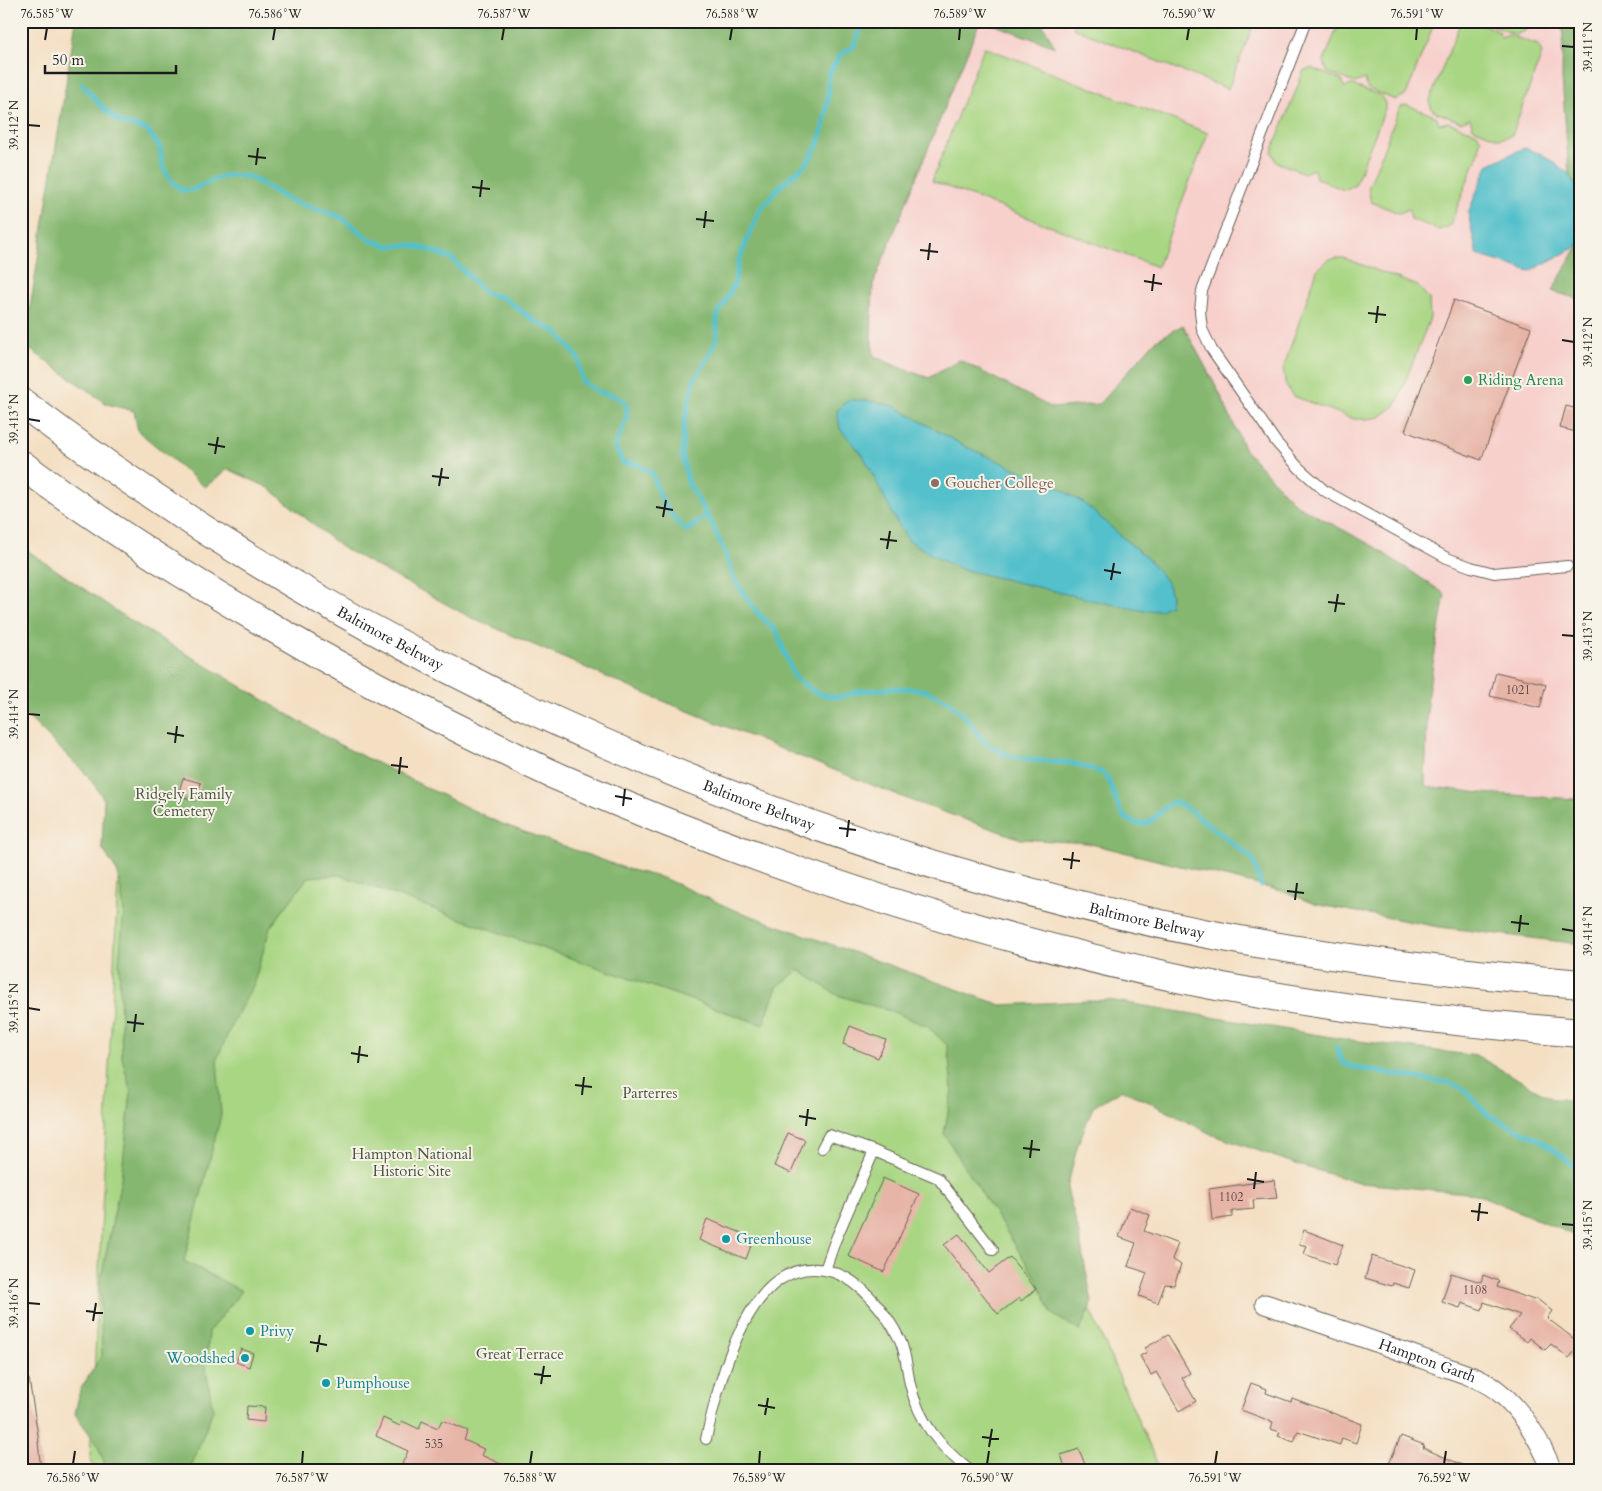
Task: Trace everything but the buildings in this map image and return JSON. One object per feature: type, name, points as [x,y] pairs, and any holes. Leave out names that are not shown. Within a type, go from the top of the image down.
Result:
[{"type":"highway","name":"Baltimore Beltway","points":[[21,402],[63,433],[235,548],[348,615],[460,676],[576,731],[690,780],[836,834],[943,868],[1062,901],[1201,933],[1338,957],[1483,976],[1581,984]]},
{"type":"highway","points":[[21,464],[111,527],[211,592],[324,658],[438,719],[566,781],[675,826],[824,882],[928,915],[1048,948],[1191,981],[1332,1005],[1479,1024],[1581,1033]]},
{"type":"street","name":"Hampton Garth","points":[[1265,1304],[1476,1378],[1498,1391],[1524,1418],[1552,1470]]},
{"type":"lane","points":[[1306,21],[1202,291],[1200,311],[1202,329],[1212,350],[1276,442],[1299,468],[1326,491],[1447,558],[1471,567],[1494,573],[1567,566]]},
{"type":"lane","points":[[822,1148],[829,1135],[874,1151],[938,1178],[994,1250]]},
{"type":"lane","points":[[825,1270],[835,1240],[874,1151]]},
{"type":"lane","points":[[706,1439],[729,1354],[758,1301],[773,1284],[791,1273],[806,1269],[825,1270],[840,1274],[861,1287],[879,1308],[900,1341],[916,1408],[932,1434],[950,1455],[969,1470]]},
{"type":"shaded area","name":"Goucher College","points":[[76,21],[1581,21],[1581,916]]},
{"type":"green space","name":"Goucher College","points":[[76,21],[980,21],[873,284],[871,337],[874,356],[929,378],[960,360],[1052,408],[1099,404],[1155,341],[1183,325],[1220,394],[1245,450],[1295,504],[1373,546],[1445,594],[1428,693],[1425,786],[1480,793],[1576,799],[1581,796],[1581,944],[1439,927],[1314,904],[1286,892],[1087,843],[1021,839],[915,802],[781,749],[634,689],[468,616],[341,547],[269,488],[228,469],[205,487],[138,431],[134,411],[107,404],[21,343],[21,332],[28,321]]},
{"type":"green space","points":[[984,21],[1041,21],[1055,47]]},
{"type":"green space","points":[[1076,21],[1255,21],[1228,89],[1073,28]]},
{"type":"green space","points":[[1340,21],[1435,21],[1406,95],[1395,100],[1367,88],[1365,79],[1355,83],[1327,72],[1324,61]]},
{"type":"green space","points":[[1461,21],[1475,21],[1498,31],[1501,38],[1509,35],[1538,45],[1542,53],[1512,135],[1500,139],[1473,128],[1470,118],[1461,122],[1433,111],[1429,102]]},
{"type":"green space","points":[[1487,21],[1529,21],[1526,30],[1515,35],[1487,23]]},
{"type":"green space","points":[[1563,21],[1581,21],[1581,196],[1569,174],[1562,78]]},
{"type":"green space","points":[[984,47],[1208,133],[1157,267],[932,181]]},
{"type":"green space","points":[[1311,68],[1341,80],[1344,87],[1352,85],[1381,96],[1385,103],[1385,109],[1355,185],[1344,190],[1316,178],[1314,169],[1304,173],[1276,162],[1272,152],[1304,70]]},
{"type":"green space","points":[[1407,105],[1437,117],[1439,124],[1448,122],[1477,133],[1481,140],[1480,149],[1450,226],[1439,230],[1411,219],[1409,209],[1399,213],[1371,202],[1368,189],[1400,107]]},
{"type":"green space","points":[[1581,241],[1581,300],[1552,291]]},
{"type":"green space","points":[[1344,258],[1418,286],[1429,299],[1430,318],[1396,405],[1380,417],[1354,419],[1293,396],[1286,386],[1283,369],[1317,270],[1329,259]]},
{"type":"green space","name":"Ridgely Family Cemetery","points":[[21,546],[131,621],[338,744],[497,822],[627,869],[663,878],[732,909],[1001,1005],[1109,1000],[1343,1039],[1477,1056],[1553,1099],[1581,1100],[1581,1238],[1477,1194],[1361,1183],[1302,1166],[1213,1135],[1147,1101],[1121,1090],[1093,1107],[1077,1147],[1067,1189],[1078,1230],[1092,1302],[1080,1331],[1052,1314],[1036,1278],[944,1134],[952,1090],[948,1046],[928,1027],[891,1011],[837,995],[799,970],[777,987],[763,1025],[340,875],[308,877],[270,928],[253,986],[232,1024],[217,1059],[221,1115],[184,1261],[242,1291],[209,1331],[206,1371],[213,1410],[190,1470],[107,1470],[97,1444],[75,1414],[80,1390],[102,1355],[100,1284],[121,1179],[131,1092],[122,1058],[119,962],[124,910],[118,873],[102,848],[104,799],[88,776],[27,716],[21,715]]},
{"type":"green space","name":"Hampton National Historic Site","points":[[144,752],[961,1015],[1160,1470],[94,1470],[90,1457],[121,820]]},
{"type":"water","points":[[1524,148],[1542,154],[1569,174],[1581,196],[1581,241],[1576,247],[1530,271],[1477,255],[1468,213],[1488,165]]},
{"type":"water","points":[[847,400],[866,400],[894,406],[966,447],[1056,486],[1085,504],[1150,561],[1167,582],[1171,595],[1170,605],[1161,610],[1144,611],[961,569],[937,558],[908,540],[896,521],[863,455],[840,429],[837,411]]},
{"type":"waterway","points":[[708,517],[688,482],[682,455],[684,423],[694,380],[717,339],[717,316],[734,285],[739,260],[759,211],[778,188],[807,163],[819,143],[828,98],[829,74],[840,55],[854,46],[860,30],[871,21]]},
{"type":"waterway","points":[[82,84],[104,109],[120,122],[147,130],[160,147],[162,165],[171,181],[182,190],[192,190],[217,178],[231,175],[250,177],[289,200],[341,217],[370,240],[389,246],[410,245],[451,258],[485,293],[502,297],[538,323],[557,332],[578,358],[582,381],[598,392],[615,396],[626,403],[627,417],[615,446],[623,463],[636,464],[652,473],[665,505],[674,518],[687,531],[707,514],[727,557],[735,581],[756,611],[777,632],[794,677],[815,692],[828,696],[842,697],[860,691],[899,688],[923,690],[947,700],[967,719],[984,742],[1006,755],[1033,760],[1071,763],[1106,775],[1121,812],[1133,822],[1140,824],[1148,823],[1164,808],[1175,802],[1187,808],[1253,859],[1261,886]]},
{"type":"waterway","points":[[1337,1047],[1342,1061],[1351,1067],[1449,1083],[1464,1089],[1488,1115],[1544,1142],[1581,1171]]},
{"type":"place","name":"Riding Arena","points":[[1468,380]]},
{"type":"place","name":"Goucher College","points":[[935,483]]},
{"type":"place","name":"Greenhouse","points":[[726,1239]]},
{"type":"place","name":"Privy","points":[[250,1331]]},
{"type":"place","name":"Woodshed","points":[[245,1358]]},
{"type":"place","name":"Pumphouse","points":[[326,1383]]},
{"type":"park label","name":"Parterres","points":[[650,1093]]},
{"type":"park label","name":"Great Terrace","points":[[520,1354]]}]
